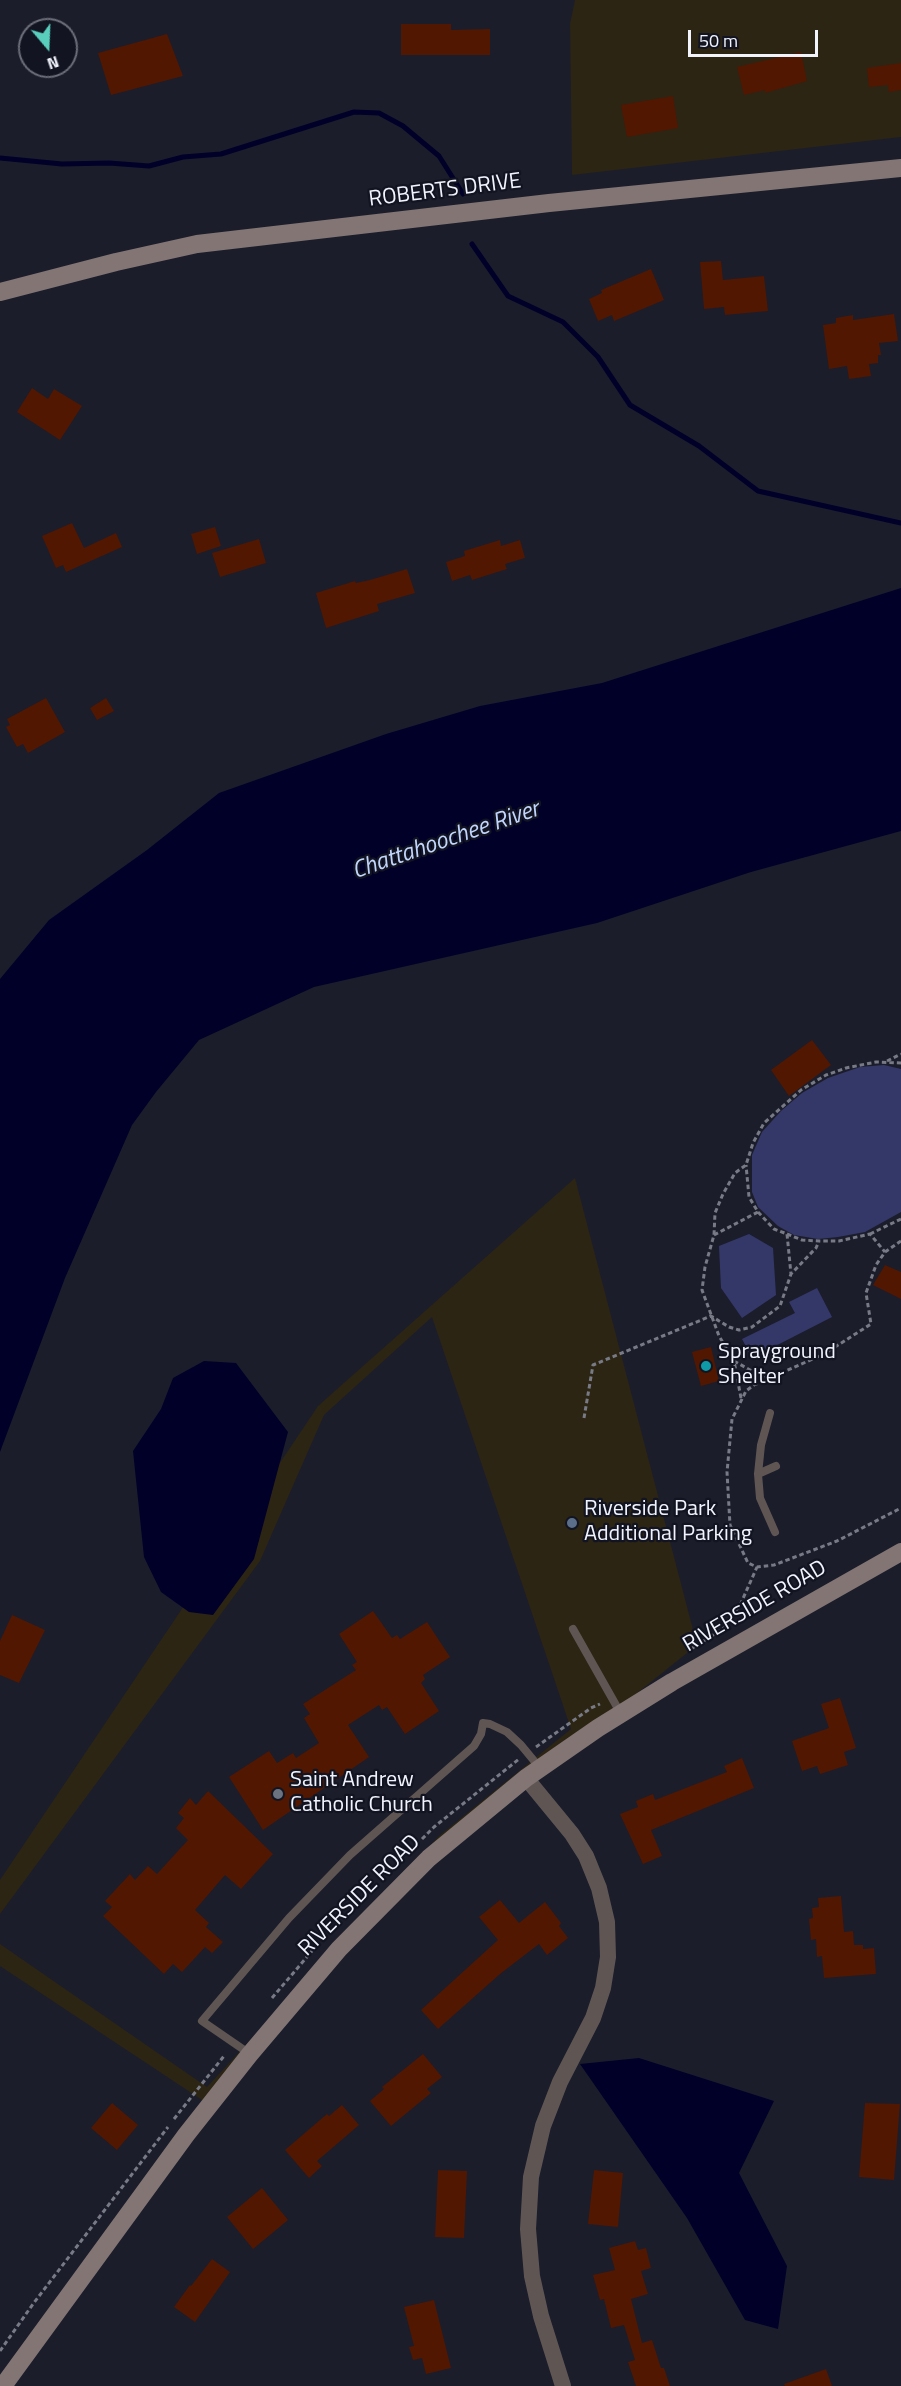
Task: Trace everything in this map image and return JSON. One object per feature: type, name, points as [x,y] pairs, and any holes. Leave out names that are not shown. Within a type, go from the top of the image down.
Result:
[{"type":"street","name":"ROBERTS DRIVE","points":[[0,292],[197,244],[549,203],[901,168]]},
{"type":"street","name":"RIVERSIDE ROAD","points":[[3,2386],[186,2135],[250,2054],[312,1978],[397,1889],[462,1829],[533,1773],[621,1714],[672,1682],[901,1552]]},
{"type":"street","points":[[533,1773],[586,1856],[599,1888],[607,1922],[608,1957],[603,1988],[592,2018],[560,2082],[543,2126],[531,2177],[528,2229],[532,2276],[541,2316],[563,2386]]},
{"type":"lane","points":[[770,1413],[761,1444],[758,1474],[760,1498],[775,1532]]},
{"type":"lane","points":[[758,1474],[776,1466]]},
{"type":"lane","points":[[573,1629],[621,1714]]},
{"type":"lane","points":[[250,2054],[202,2021],[274,1934],[350,1855],[474,1746],[481,1734],[483,1723],[507,1732],[521,1745],[533,1773]]},
{"type":"path","points":[[885,1062],[901,1054]]},
{"type":"path","points":[[901,1063],[885,1062],[846,1068],[826,1075],[801,1090],[764,1123],[753,1143],[746,1165],[749,1197],[758,1212],[774,1229],[802,1240],[839,1241],[870,1234],[901,1219]]},
{"type":"path","points":[[741,1398],[734,1361],[719,1336],[702,1290],[705,1267],[714,1235],[715,1213],[735,1173],[746,1165]]},
{"type":"path","points":[[714,1235],[758,1212]]},
{"type":"path","points":[[711,1316],[739,1330],[752,1327],[780,1306],[791,1274],[787,1234]]},
{"type":"path","points":[[870,1234],[885,1252]]},
{"type":"path","points":[[901,1241],[885,1252],[876,1265],[866,1293],[871,1324],[824,1354],[754,1385],[746,1391],[732,1419],[727,1472],[730,1525],[748,1563],[757,1567],[774,1565],[837,1541],[901,1508]]},
{"type":"path","points":[[791,1274],[819,1242]]},
{"type":"path","points":[[585,1418],[593,1365],[711,1316]]},
{"type":"path","points":[[734,1361],[766,1380]]},
{"type":"shaded area","points":[[575,0],[901,0],[901,137],[572,175],[570,24]]},
{"type":"shaded area","points":[[884,1065],[901,1069],[901,1212],[865,1232],[838,1237],[818,1239],[794,1235],[778,1226],[758,1207],[752,1192],[752,1155],[762,1132],[802,1093],[828,1078],[860,1067]]},
{"type":"shaded area","points":[[575,1178],[697,1645],[438,1857],[296,2003],[211,2106],[0,1966],[0,1944],[207,2087],[439,1836],[571,1729],[432,1317],[324,1415],[260,1561],[0,1914],[0,1880],[318,1406]]},
{"type":"shaded area","points":[[749,1234],[773,1248],[776,1295],[742,1318],[721,1288],[719,1246]]},
{"type":"shaded area","points":[[817,1288],[832,1317],[752,1358],[742,1339],[795,1313],[789,1302]]},
{"type":"water","name":"Chattahoochee River","points":[[901,588],[901,831],[751,872],[597,923],[314,987],[199,1040],[132,1125],[65,1278],[0,1452],[0,979],[49,920],[147,850],[219,793],[386,734],[480,706],[602,683]]},
{"type":"water","points":[[204,1361],[236,1363],[288,1432],[254,1559],[213,1615],[189,1612],[161,1592],[144,1557],[133,1451],[161,1409],[173,1378]]},
{"type":"water","points":[[639,2058],[774,2101],[739,2173],[787,2266],[778,2329],[745,2320],[687,2218],[580,2064]]},
{"type":"building","points":[[401,24],[451,24],[451,30],[490,29],[490,55],[401,55]]},
{"type":"building","points":[[167,34],[183,76],[111,95],[98,53]]},
{"type":"building","points":[[801,52],[807,81],[765,93],[765,90],[744,95],[737,67]]},
{"type":"building","points":[[901,63],[901,90],[889,92],[888,85],[869,87],[867,68]]},
{"type":"building","points":[[673,96],[678,128],[627,137],[621,105]]},
{"type":"building","points":[[721,261],[723,280],[764,276],[768,311],[725,315],[724,307],[704,309],[700,262]]},
{"type":"building","points":[[651,269],[664,300],[614,321],[612,315],[598,321],[589,299],[602,293],[601,290]]},
{"type":"building","points":[[894,314],[898,341],[879,343],[881,355],[878,355],[878,363],[869,364],[871,376],[849,379],[847,366],[829,369],[823,325],[836,323],[836,318],[853,315],[853,320]]},
{"type":"building","points":[[32,388],[48,399],[54,389],[82,406],[60,440],[17,412]]},
{"type":"building","points":[[72,523],[84,548],[116,533],[122,547],[66,572],[63,565],[56,568],[42,536]]},
{"type":"building","points":[[215,527],[221,546],[197,554],[191,534]]},
{"type":"building","points":[[259,539],[266,563],[220,577],[212,553]]},
{"type":"building","points":[[500,540],[501,546],[520,540],[525,558],[505,564],[507,569],[472,580],[470,575],[452,581],[446,562],[465,556],[464,551]]},
{"type":"building","points":[[407,569],[415,593],[377,604],[379,611],[326,628],[316,593]]},
{"type":"building","points":[[46,698],[65,732],[28,753],[23,744],[17,747],[6,727],[10,725],[7,719]]},
{"type":"building","points":[[106,698],[114,711],[97,720],[90,708]]},
{"type":"building","points":[[812,1040],[831,1065],[789,1096],[771,1070]]},
{"type":"building","points":[[885,1265],[901,1272],[901,1299],[873,1285]]},
{"type":"building","name":"Sprayground Shelter","points":[[711,1347],[719,1381],[701,1386],[692,1352]]},
{"type":"building","points":[[373,1611],[392,1638],[397,1635],[400,1639],[427,1622],[450,1657],[423,1675],[425,1679],[421,1683],[439,1711],[405,1734],[387,1707],[382,1710],[379,1705],[348,1725],[369,1757],[263,1830],[229,1777],[269,1751],[277,1763],[293,1753],[296,1758],[319,1743],[304,1718],[310,1714],[303,1704],[356,1670],[352,1665],[357,1662],[339,1634]]},
{"type":"building","points":[[12,1615],[45,1630],[19,1683],[0,1675],[0,1641]]},
{"type":"building","points":[[840,1698],[856,1748],[844,1752],[848,1765],[820,1774],[817,1766],[802,1771],[792,1741],[829,1728],[821,1704]]},
{"type":"building","points":[[742,1758],[754,1788],[651,1830],[662,1856],[643,1864],[620,1814],[638,1807],[636,1801],[653,1794],[655,1800],[727,1772],[724,1766]]},
{"type":"building","points":[[208,1791],[273,1854],[241,1889],[225,1875],[195,1910],[209,1923],[206,1927],[223,1942],[212,1953],[205,1947],[182,1972],[173,1964],[164,1974],[103,1916],[112,1907],[105,1901],[130,1874],[135,1880],[148,1866],[157,1874],[188,1840],[176,1828],[184,1818],[178,1813],[190,1798],[196,1805]]},
{"type":"building","points":[[841,1896],[844,1932],[853,1931],[854,1945],[863,1945],[863,1949],[874,1948],[876,1974],[824,1978],[822,1956],[817,1957],[816,1939],[811,1940],[809,1919],[813,1918],[812,1908],[819,1907],[818,1898]]},
{"type":"building","points":[[500,1900],[519,1923],[545,1902],[561,1923],[559,1926],[568,1938],[547,1955],[539,1944],[500,1974],[438,2029],[421,2010],[498,1940],[479,1917]]},
{"type":"building","points":[[423,2054],[442,2077],[427,2089],[431,2093],[391,2126],[370,2101],[384,2089],[382,2087]]},
{"type":"building","points":[[112,2103],[138,2125],[117,2150],[91,2128]]},
{"type":"building","points":[[865,2103],[900,2104],[894,2180],[859,2177]]},
{"type":"building","points":[[342,2105],[359,2125],[317,2161],[322,2166],[309,2178],[285,2150],[327,2114],[329,2116]]},
{"type":"building","points":[[438,2170],[467,2171],[464,2238],[435,2237]]},
{"type":"building","points":[[594,2170],[623,2173],[618,2227],[588,2224]]},
{"type":"building","points":[[262,2188],[288,2220],[253,2249],[227,2217]]},
{"type":"building","points":[[635,2241],[638,2250],[646,2248],[651,2268],[641,2271],[648,2294],[631,2299],[642,2343],[652,2340],[661,2368],[664,2368],[670,2386],[636,2386],[628,2362],[635,2360],[624,2325],[611,2328],[604,2299],[600,2300],[593,2275],[615,2270],[609,2248]]},
{"type":"building","points":[[212,2259],[230,2272],[195,2322],[174,2307]]},
{"type":"building","points":[[434,2300],[451,2368],[426,2374],[422,2358],[413,2360],[409,2347],[414,2346],[404,2307]]},
{"type":"building","points":[[826,2369],[832,2386],[785,2386],[784,2384]]},
{"type":"waterway","points":[[0,158],[62,164],[109,163],[149,166],[183,157],[221,154],[354,112],[379,113],[403,126],[439,156],[463,194]]},
{"type":"waterway","points":[[472,244],[508,296],[563,322],[598,357],[630,405],[699,446],[758,491],[901,523]]},
{"type":"place","name":"Sprayground Shelter","points":[[706,1366]]},
{"type":"place","name":"Riverside Park Additional Parking","points":[[572,1523]]},
{"type":"place","name":"Saint Andrew Catholic Church","points":[[278,1794]]}]
